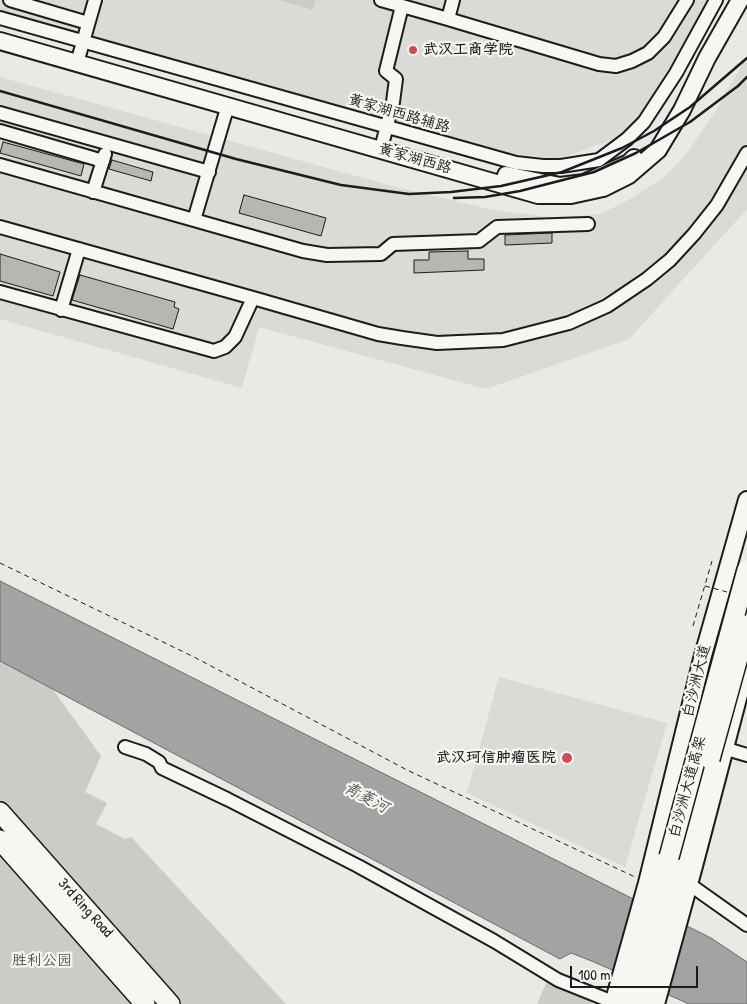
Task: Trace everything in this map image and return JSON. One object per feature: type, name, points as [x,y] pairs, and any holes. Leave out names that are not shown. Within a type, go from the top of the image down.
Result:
[{"type":"highway","name":"白沙洲大道高架","points":[[618,1003],[747,570]]},
{"type":"highway","name":"白沙洲大道高架","points":[[652,1002],[747,625]]},
{"type":"highway","name":"3rd Ring Road","points":[[0,812],[170,1004]]},
{"type":"highway","name":"3rd Ring Road","points":[[0,840],[145,1004]]},
{"type":"main road","name":"黄家湖西路","points":[[0,31],[384,134],[501,174],[560,186],[584,183],[628,163],[645,150],[727,0]]},
{"type":"main road","name":"黄家湖西路","points":[[0,41],[80,53],[228,105],[538,195],[571,195],[603,188],[629,175],[658,150],[682,110],[706,58],[740,0]]},
{"type":"main road","name":"白沙洲大道","points":[[618,1003],[619,983],[646,886],[705,650],[746,502]]},
{"type":"main road","points":[[652,1002],[683,908],[747,664]]},
{"type":"street","points":[[10,0],[88,23]]},
{"type":"street","points":[[0,18],[80,53],[95,0]]},
{"type":"street","points":[[380,0],[598,64],[616,66],[648,53],[664,37],[687,0]]},
{"type":"street","points":[[448,19],[453,0]]},
{"type":"street","name":"黄家湖西路辅路","points":[[384,134],[516,163],[561,166],[599,160],[628,139],[644,122],[676,73],[716,0]]},
{"type":"street","points":[[384,134],[393,102],[396,80],[386,71],[402,6]]},
{"type":"street","points":[[194,220],[228,105]]},
{"type":"street","points":[[0,114],[209,172]]},
{"type":"street","points":[[49,145],[54,128]]},
{"type":"street","points":[[0,131],[103,161]]},
{"type":"street","points":[[94,192],[108,144]]},
{"type":"street","points":[[0,227],[378,334],[437,344],[503,340],[569,323],[607,306],[647,279],[670,260],[694,234],[717,205],[747,153]]},
{"type":"street","points":[[0,165],[327,256],[382,254],[393,244],[479,241],[497,227],[588,224]]},
{"type":"street","points":[[62,310],[79,249]]},
{"type":"street","points":[[0,292],[214,351],[226,347],[235,337],[253,298]]},
{"type":"street","points":[[683,736],[747,755]]},
{"type":"street","points":[[125,747],[146,754],[159,762],[162,768],[227,798],[358,866],[494,940],[558,980],[618,1003]]},
{"type":"street","points":[[689,884],[747,925]]},
{"type":"path","points":[[693,626],[712,561]]},
{"type":"path","points":[[0,562],[194,657],[407,770],[646,886]]},
{"type":"path","points":[[705,586],[730,593]]},
{"type":"shaded area","name":"武汉工商学院","points":[[0,0],[712,0],[657,105],[612,140],[559,159],[492,151],[0,10]]},
{"type":"shaded area","points":[[747,56],[747,209],[629,339],[486,389],[259,327],[242,388],[0,319],[0,77],[403,189],[494,210],[555,218],[601,214],[632,198],[664,177],[684,157],[715,112]]},
{"type":"shaded area","name":"武汉珂信肿瘤医院","points":[[499,677],[667,723],[625,867],[467,793]]},
{"type":"green space","points":[[280,0],[316,0],[313,10]]},
{"type":"green space","name":"胜利公园","points":[[0,661],[51,687],[101,756],[85,792],[107,803],[96,824],[125,839],[131,837],[286,1004],[0,1004]]},
{"type":"green space","points":[[547,981],[592,1002],[591,1004],[537,1004]]},
{"type":"water","name":"青菱河","points":[[0,581],[711,938],[747,962],[747,1004],[689,1004],[571,953],[560,959],[0,661]]},
{"type":"building","points":[[3,142],[84,164],[81,176],[0,153]]},
{"type":"building","points":[[112,160],[153,172],[151,181],[109,169]]},
{"type":"building","points":[[244,195],[326,218],[321,236],[239,213]]},
{"type":"building","points":[[552,233],[552,243],[505,245],[505,235]]},
{"type":"building","points":[[468,251],[468,259],[484,259],[484,270],[414,273],[414,260],[429,260],[429,252]]},
{"type":"building","points":[[0,254],[60,272],[53,296],[0,281]]},
{"type":"building","points":[[80,275],[175,302],[174,307],[179,309],[173,329],[72,300]]},
{"type":"railway","points":[[0,91],[236,159],[341,185],[409,194],[451,192],[501,186],[562,172],[622,148],[654,131],[690,107],[747,58]]},
{"type":"railway","points":[[454,198],[485,197],[520,191],[594,172],[636,153],[690,122],[747,77]]},
{"type":"place","name":"武汉工商学院","points":[[413,50]]},
{"type":"place","name":"武汉珂信肿瘤医院","points":[[567,758]]}]
